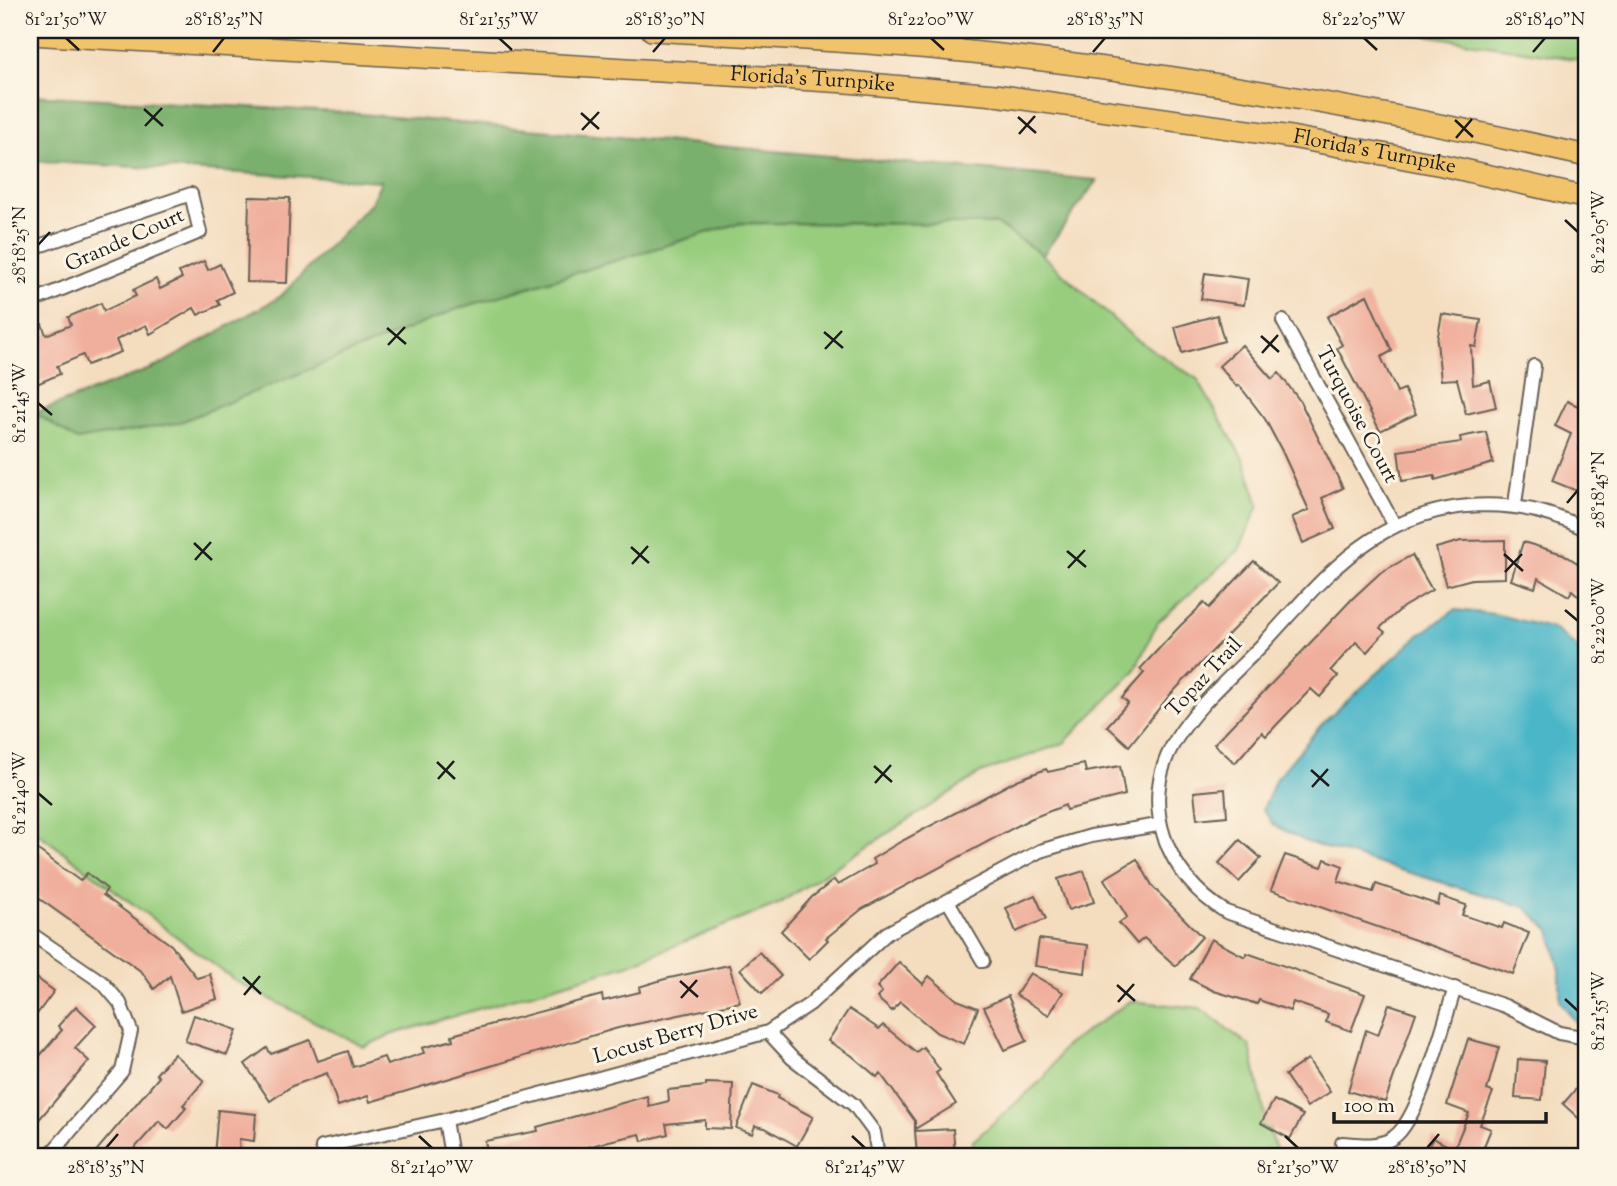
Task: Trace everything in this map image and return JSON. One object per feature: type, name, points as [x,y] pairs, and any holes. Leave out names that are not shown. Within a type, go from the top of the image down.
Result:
[{"type":"highway","name":"Florida's Turnpike","points":[[652,30],[1000,55],[1151,75],[1310,100],[1587,156]]},
{"type":"highway","name":"Florida's Turnpike","points":[[30,34],[847,82],[995,95],[1290,137],[1442,165],[1587,198]]},
{"type":"street","name":"Grande Court","points":[[30,249],[191,194],[200,232],[40,298],[30,297]]},
{"type":"street","name":"Turquoise Court","points":[[1283,321],[1395,526]]},
{"type":"street","points":[[1515,504],[1534,366]]},
{"type":"street","name":"Topaz Trail","points":[[1587,530],[1552,514],[1515,504],[1450,509],[1395,526],[1370,540],[1331,573],[1185,726],[1166,757],[1158,800],[1158,825],[1164,842],[1188,882],[1226,912],[1505,1006],[1544,1027],[1587,1038]]},
{"type":"street","name":"Locust Berry Drive","points":[[322,1147],[445,1119],[768,1032],[810,1004],[887,933],[1040,851],[1091,836],[1158,825]]},
{"type":"street","points":[[948,901],[983,961]]},
{"type":"street","points":[[30,933],[103,983],[120,1003],[131,1031],[122,1071],[50,1156]]},
{"type":"street","points":[[1342,1143],[1374,1145],[1395,1137],[1413,1114],[1455,988]]},
{"type":"street","points":[[768,1032],[792,1058],[854,1105],[874,1132],[878,1156]]},
{"type":"street","points":[[445,1119],[451,1156]]},
{"type":"green space","points":[[1394,30],[1587,30],[1587,61]]},
{"type":"green space","points":[[30,95],[338,112],[1097,180],[1043,255],[996,224],[739,223],[460,308],[178,423],[77,440],[35,413],[158,366],[281,296],[371,203],[381,181],[30,161]]},
{"type":"green space","points":[[739,223],[996,224],[1040,253],[1133,337],[1197,379],[1244,460],[1259,505],[1239,550],[1157,623],[1134,672],[1064,743],[981,773],[778,904],[627,965],[390,1035],[364,1047],[237,982],[30,827],[30,413],[460,308]]},
{"type":"green space","points":[[1130,1001],[1200,1008],[1250,1046],[1265,1115],[1278,1156],[970,1156],[973,1141],[1044,1078],[1064,1047]]},
{"type":"water","points":[[1455,610],[1494,614],[1554,629],[1587,655],[1587,1026],[1579,1026],[1560,1001],[1560,970],[1550,930],[1525,907],[1309,843],[1273,825],[1263,809],[1276,779],[1321,725],[1418,636]]},
{"type":"building","points":[[249,197],[290,198],[287,283],[247,282]]},
{"type":"building","points":[[204,261],[208,270],[220,264],[233,292],[217,300],[220,305],[198,315],[194,308],[150,334],[146,325],[116,340],[121,352],[87,365],[83,355],[57,366],[60,374],[30,387],[30,329],[42,324],[46,335],[71,325],[68,317],[101,303],[104,311],[136,296],[133,290],[156,279],[160,289],[182,278],[179,272]]},
{"type":"building","points":[[1205,273],[1248,279],[1244,305],[1201,299]]},
{"type":"building","points":[[1367,295],[1392,351],[1381,357],[1397,392],[1404,389],[1416,414],[1380,431],[1337,348],[1342,345],[1327,317]]},
{"type":"building","points":[[1442,314],[1481,320],[1476,347],[1471,346],[1473,385],[1490,381],[1496,407],[1466,414],[1457,379],[1441,380],[1437,341]]},
{"type":"building","points":[[1217,315],[1224,341],[1182,353],[1175,327]]},
{"type":"building","points":[[1242,345],[1272,379],[1279,373],[1300,401],[1343,488],[1322,498],[1335,529],[1303,543],[1292,517],[1309,510],[1282,451],[1265,419],[1239,385],[1237,387],[1219,366]]},
{"type":"building","points":[[1567,401],[1587,410],[1587,431],[1579,449],[1587,452],[1587,465],[1577,491],[1552,481],[1571,434],[1555,426]]},
{"type":"building","points":[[1486,432],[1493,463],[1435,480],[1435,476],[1402,481],[1398,451],[1461,442],[1460,437]]},
{"type":"building","points":[[1505,540],[1505,578],[1472,579],[1446,586],[1436,548],[1461,541]]},
{"type":"building","points":[[1523,542],[1563,554],[1587,569],[1587,603],[1572,590],[1569,596],[1538,578],[1535,588],[1511,580]]},
{"type":"building","points":[[1412,555],[1432,590],[1403,607],[1380,628],[1385,632],[1367,652],[1356,642],[1331,670],[1338,676],[1320,697],[1311,689],[1266,736],[1262,732],[1235,763],[1214,744],[1353,598],[1380,573]]},
{"type":"building","points":[[1254,561],[1278,583],[1169,696],[1129,746],[1107,726],[1128,703],[1122,698],[1144,673],[1140,669],[1204,603],[1209,608]]},
{"type":"building","points":[[1084,764],[1086,772],[1120,766],[1125,795],[1066,810],[1065,805],[1030,819],[862,909],[826,938],[828,940],[809,959],[781,931],[812,897],[834,880],[838,885],[875,864],[872,859],[900,842],[1017,780],[1046,769],[1048,772]]},
{"type":"building","points":[[1225,789],[1227,816],[1197,819],[1194,792]]},
{"type":"building","points":[[1240,840],[1261,858],[1239,882],[1219,863]]},
{"type":"building","points":[[30,844],[80,881],[87,873],[107,889],[103,895],[171,945],[197,978],[210,974],[217,999],[181,1011],[170,976],[154,989],[142,972],[30,892]]},
{"type":"building","points":[[1285,855],[1322,867],[1325,859],[1343,866],[1338,881],[1373,892],[1376,884],[1438,905],[1440,896],[1466,905],[1462,915],[1502,928],[1504,923],[1529,933],[1513,974],[1271,890]]},
{"type":"building","points":[[1137,859],[1153,887],[1202,937],[1176,966],[1144,938],[1137,944],[1119,923],[1127,917],[1104,879]]},
{"type":"building","points":[[1084,871],[1094,902],[1068,910],[1058,879]]},
{"type":"building","points":[[1035,895],[1046,919],[1016,932],[1006,908]]},
{"type":"building","points":[[1039,939],[1088,945],[1085,973],[1035,966]]},
{"type":"building","points":[[1211,939],[1245,957],[1247,953],[1365,994],[1351,1031],[1326,1022],[1328,1014],[1293,1002],[1290,1011],[1259,1000],[1257,1004],[1214,991],[1190,979]]},
{"type":"building","points":[[759,952],[781,976],[762,993],[740,969]]},
{"type":"building","points":[[899,962],[923,984],[929,976],[957,1000],[978,1008],[964,1044],[937,1033],[900,1002],[892,1011],[877,998],[882,992],[877,987]]},
{"type":"building","points":[[729,965],[740,1002],[618,1028],[370,1102],[368,1096],[338,1106],[327,1073],[292,1086],[270,1101],[245,1064],[267,1048],[271,1054],[310,1040],[318,1061],[348,1051],[353,1067],[384,1057],[387,1065],[424,1053],[422,1048],[453,1040],[452,1035],[602,995],[603,1001],[640,992],[639,987],[665,979]]},
{"type":"building","points":[[30,973],[54,991],[37,1014],[30,1009]]},
{"type":"building","points":[[1030,973],[1063,992],[1049,1015],[1016,995]]},
{"type":"building","points":[[1008,996],[1027,1041],[1005,1050],[984,1007]]},
{"type":"building","points":[[1389,1004],[1416,1013],[1385,1102],[1348,1091],[1366,1030],[1378,1035]]},
{"type":"building","points":[[76,1006],[96,1025],[75,1048],[89,1061],[30,1130],[30,1051],[38,1058],[62,1030],[58,1026]]},
{"type":"building","points":[[849,1009],[879,1029],[883,1025],[916,1052],[923,1047],[940,1070],[936,1073],[956,1104],[915,1129],[915,1121],[880,1073],[877,1077],[851,1055],[828,1041]]},
{"type":"building","points":[[194,1015],[237,1030],[227,1055],[185,1041]]},
{"type":"building","points":[[1468,1039],[1499,1047],[1487,1090],[1493,1092],[1480,1125],[1491,1129],[1480,1156],[1423,1156],[1433,1138],[1454,1149],[1469,1113],[1447,1105]]},
{"type":"building","points":[[174,1054],[204,1081],[183,1105],[186,1108],[168,1129],[159,1121],[134,1149],[142,1156],[92,1156],[159,1077],[156,1074]]},
{"type":"building","points":[[1308,1059],[1330,1092],[1307,1107],[1285,1075]]},
{"type":"building","points":[[1518,1059],[1545,1061],[1542,1100],[1515,1098]]},
{"type":"building","points":[[1587,1076],[1587,1126],[1563,1104]]},
{"type":"building","points":[[706,1083],[733,1084],[731,1129],[705,1128],[705,1120],[666,1124],[668,1134],[642,1141],[640,1134],[609,1141],[571,1152],[572,1156],[488,1156],[485,1141],[538,1131],[537,1127],[647,1096],[649,1106],[669,1101],[668,1090],[706,1086]]},
{"type":"building","points":[[753,1085],[778,1095],[777,1098],[813,1117],[797,1146],[765,1128],[755,1126],[752,1134],[736,1128]]},
{"type":"building","points":[[1274,1100],[1303,1115],[1290,1139],[1261,1123]]},
{"type":"building","points":[[218,1110],[256,1114],[254,1141],[239,1139],[240,1156],[214,1156]]},
{"type":"building","points":[[953,1129],[955,1156],[917,1156],[915,1131]]}]
